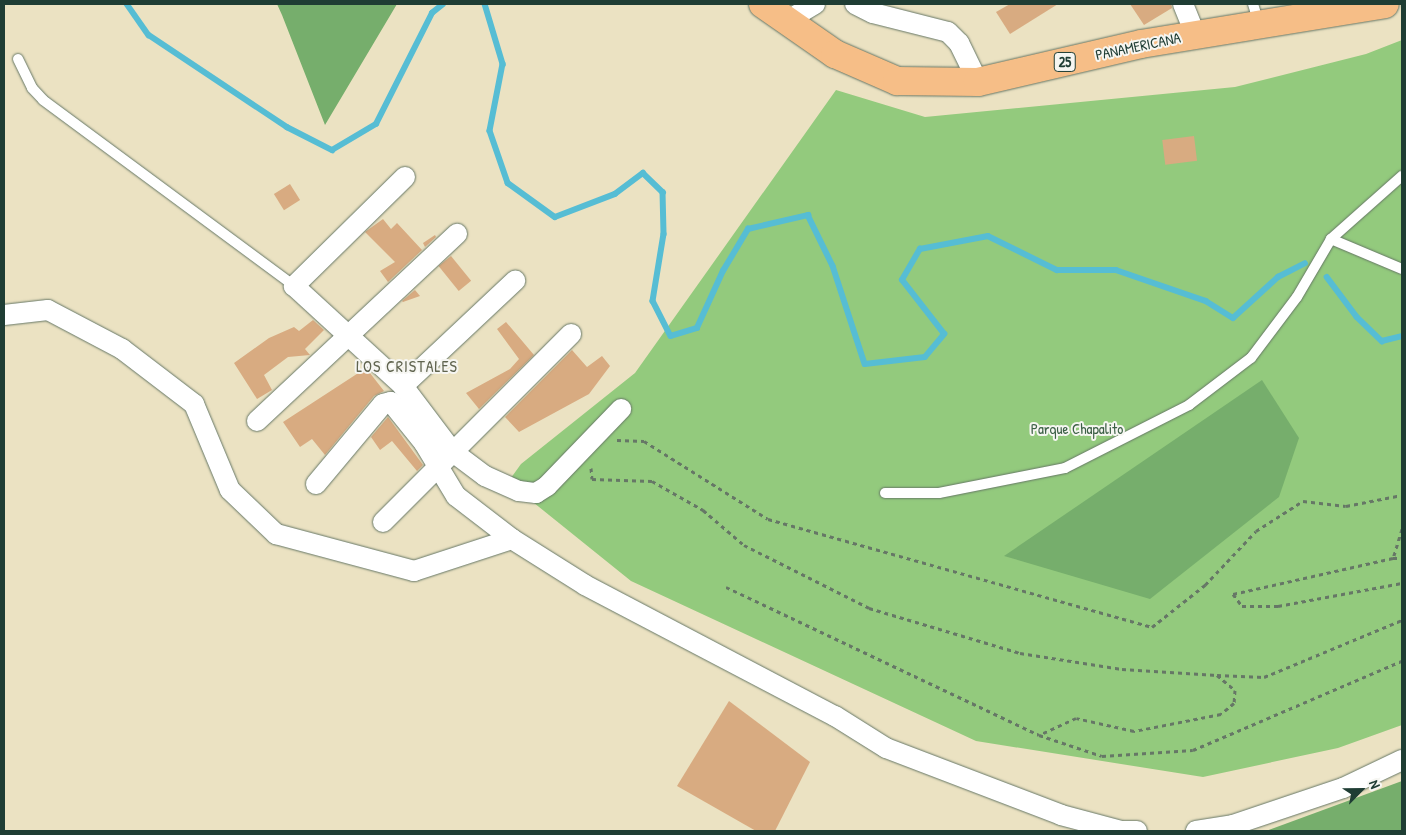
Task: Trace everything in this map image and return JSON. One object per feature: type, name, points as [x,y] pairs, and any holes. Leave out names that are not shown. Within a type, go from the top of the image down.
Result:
[{"type":"main road","name":"PANAMERICANA","points":[[763,4],[785,22],[835,54],[897,81],[978,82],[1195,34],[1256,14],[1385,4]]},
{"type":"street","points":[[785,22],[815,4]]},
{"type":"street","points":[[854,4],[873,13],[948,32],[959,43],[978,82]]},
{"type":"street","points":[[1183,4],[1195,34]]},
{"type":"street","points":[[405,177],[294,286],[349,333],[403,386],[453,452],[485,476],[519,491],[536,494],[547,486],[620,409]]},
{"type":"street","points":[[257,422],[349,333],[457,234]]},
{"type":"street","points":[[403,386],[515,281]]},
{"type":"street","points":[[4,315],[48,310],[122,349],[194,404],[230,490],[276,534],[414,571],[512,539]]},
{"type":"street","points":[[383,522],[571,334]]},
{"type":"street","points":[[316,484],[387,401],[391,402],[424,443],[456,496],[512,539],[585,585],[835,716],[886,748],[1061,815],[1121,831],[1137,831]]},
{"type":"street","points":[[1196,831],[1233,825],[1343,788],[1402,760]]},
{"type":"lane","points":[[18,59],[32,88],[43,100],[294,286]]},
{"type":"lane","points":[[885,493],[939,493],[1066,468],[1189,405],[1251,358],[1297,297],[1331,238],[1402,176]]},
{"type":"lane","points":[[1331,238],[1402,268]]},
{"type":"path","points":[[613,440],[644,441],[768,519],[1152,627],[1205,585],[1256,531],[1303,501],[1346,506],[1402,495]]},
{"type":"path","points":[[590,461],[592,479],[652,481],[703,510],[744,545],[869,608],[1020,653],[1122,669],[1264,677],[1402,620]]},
{"type":"path","points":[[1393,558],[1402,529]]},
{"type":"path","points":[[1402,558],[1393,558],[1233,594],[1242,606],[1278,606],[1402,583]]},
{"type":"path","points":[[726,587],[1039,735],[1102,756],[1193,750],[1402,660]]},
{"type":"path","points":[[1039,735],[1076,718],[1134,730],[1220,714],[1234,704],[1235,690],[1217,675]]},
{"type":"green space","points":[[277,4],[397,4],[325,125],[282,15]]},
{"type":"green space","name":"Parque Chapalito","points":[[1402,40],[1402,725],[1338,748],[1203,777],[976,741],[631,581],[508,482],[521,464],[635,373],[836,90],[925,117],[1235,87],[1366,54]]},
{"type":"green space","points":[[1262,380],[1299,438],[1279,497],[1150,599],[1004,556]]},
{"type":"green space","points":[[1402,781],[1402,831],[1266,831]]},
{"type":"building","points":[[1010,4],[1058,4],[1010,34],[996,12]]},
{"type":"building","points":[[1130,4],[1171,4],[1172,8],[1144,25]]},
{"type":"building","points":[[1194,136],[1197,161],[1165,165],[1162,140]]},
{"type":"building","points":[[290,184],[300,200],[284,210],[274,194]]},
{"type":"building","points":[[383,219],[391,229],[397,223],[422,250],[388,282],[380,271],[395,262],[365,232]]},
{"type":"building","points":[[435,235],[436,237],[425,247],[423,243]]},
{"type":"building","points":[[451,256],[471,281],[459,291],[439,266]]},
{"type":"building","points":[[415,290],[420,296],[402,301]]},
{"type":"building","points":[[313,320],[324,330],[305,349],[310,355],[288,357],[264,375],[272,390],[257,399],[234,363],[269,338],[294,327],[299,331]]},
{"type":"building","points":[[506,322],[534,355],[479,409],[466,393],[510,369],[519,359],[497,329]]},
{"type":"building","points":[[572,350],[587,367],[602,356],[610,366],[589,394],[519,432],[505,417]]},
{"type":"building","points":[[366,368],[384,391],[374,396],[325,455],[312,439],[300,447],[283,422]]},
{"type":"building","points":[[388,417],[423,465],[417,471],[392,441],[380,450],[371,437]]},
{"type":"building","points":[[729,701],[810,762],[775,831],[756,831],[677,786]]},
{"type":"waterway","points":[[127,4],[149,35],[287,127],[332,150],[376,124],[432,13],[443,4]]},
{"type":"waterway","points":[[485,4],[503,64],[490,131],[508,183],[555,217],[615,194],[643,173],[663,192],[664,234],[653,301],[671,336],[697,328],[723,271],[748,229],[808,215],[833,266],[865,364],[925,357],[944,334],[902,280],[920,249],[988,236],[1057,270],[1116,270],[1206,301],[1233,318],[1278,277],[1305,263]]},
{"type":"waterway","points":[[1327,277],[1357,317],[1382,341],[1402,336]]},
{"type":"district","name":"LOS CRISTALES","points":[[407,366]]}]
